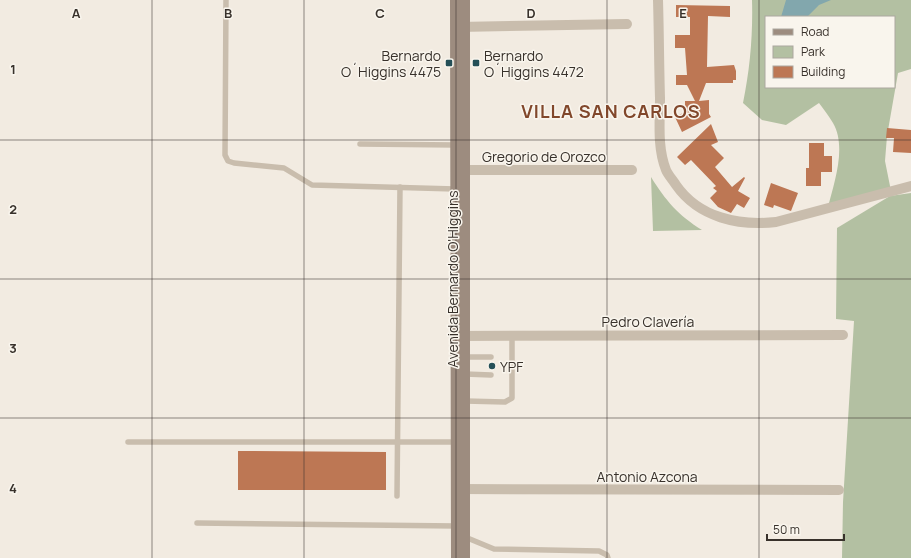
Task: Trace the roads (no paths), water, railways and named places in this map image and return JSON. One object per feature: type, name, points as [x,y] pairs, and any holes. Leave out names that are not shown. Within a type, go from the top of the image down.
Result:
[{"type":"main road","name":"Avenida Bernardo O'Higgins","points":[[455,0],[461,27],[466,170],[465,401],[460,442]]},
{"type":"main road","name":"Avenida Bernardo O'Higgins","points":[[456,558],[461,526],[460,442],[454,336],[455,145],[461,27],[465,0]]},
{"type":"main road","name":"Avenida Bernardo O'Higgins","points":[[461,526],[466,537],[466,558]]},
{"type":"street","points":[[658,0],[660,147],[667,171],[681,192],[693,204],[709,214],[738,222],[757,224],[776,222],[911,186]]},
{"type":"street","points":[[461,27],[627,24]]},
{"type":"street","name":"Gregorio de Orozco","points":[[455,170],[632,170]]},
{"type":"street","name":"Pedro Clavería","points":[[454,336],[842,335]]},
{"type":"street","name":"Antonio Azcona","points":[[460,489],[839,490]]},
{"type":"lane","points":[[226,0],[225,156],[228,161],[234,164],[284,168],[312,184],[455,189]]},
{"type":"lane","points":[[360,144],[455,145]]},
{"type":"lane","points":[[398,496],[400,187]]},
{"type":"lane","points":[[465,401],[508,401],[512,395],[509,358],[512,336]]},
{"type":"lane","points":[[465,357],[491,358]]},
{"type":"lane","points":[[465,374],[491,375]]},
{"type":"lane","points":[[128,442],[460,442]]},
{"type":"lane","points":[[197,522],[461,526]]},
{"type":"lane","points":[[466,537],[494,549],[599,551],[607,555],[608,558]]},
{"type":"water","points":[[786,0],[831,0],[819,5],[808,16],[781,16]]},
{"type":"place","name":"Bernardo O´Higgins 4475","points":[[449,63]]},
{"type":"place","name":"Bernardo O´Higgins 4472","points":[[476,63]]},
{"type":"place","name":"YPF","points":[[492,366]]},
{"type":"district","name":"VILLA SAN CARLOS","points":[[611,111]]}]
